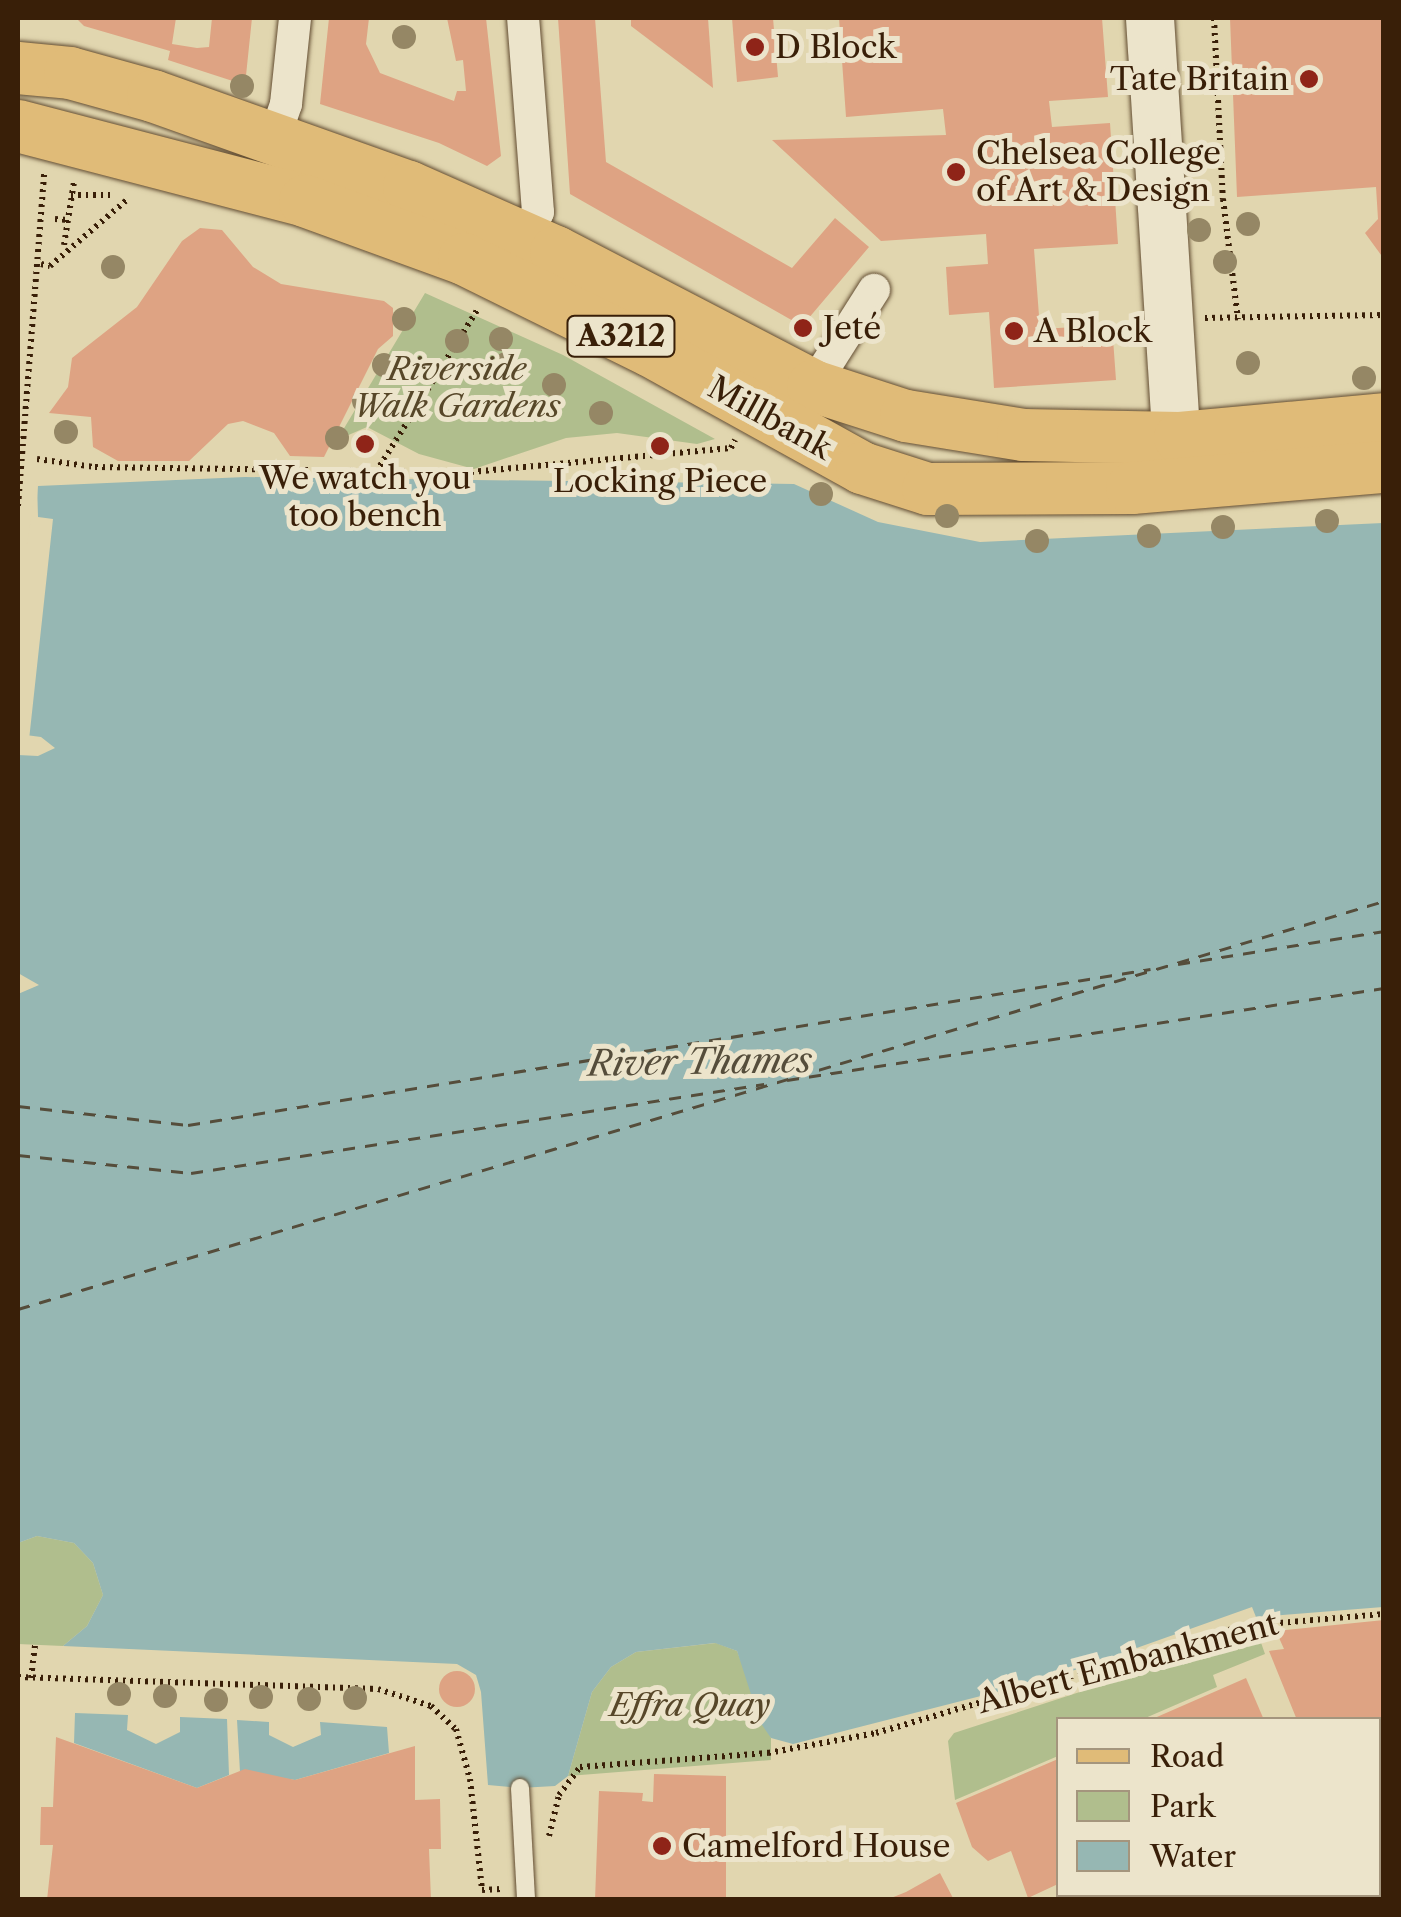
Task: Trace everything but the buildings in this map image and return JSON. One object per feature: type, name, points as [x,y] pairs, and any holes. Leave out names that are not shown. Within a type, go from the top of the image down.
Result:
[{"type":"main road","points":[[1150,18],[1180,462]]},
{"type":"main road","name":"Millbank","points":[[18,68],[70,73],[275,136],[523,238],[813,386],[961,429],[1180,462],[1384,467]]},
{"type":"main road","name":"Millbank","points":[[18,126],[135,177],[305,201],[464,259],[878,474],[928,489],[982,492],[1180,462],[1384,419]]},
{"type":"street","points":[[275,136],[286,104],[295,18]]},
{"type":"street","points":[[523,18],[538,212],[523,238]]},
{"type":"street","name":"Millbank","points":[[813,386],[874,290]]},
{"type":"lane","points":[[520,1788],[528,1892]]},
{"type":"path","points":[[1214,18],[1223,199],[1234,318],[1384,315]]},
{"type":"path","points":[[18,506],[44,175]]},
{"type":"path","points":[[64,245],[71,195],[135,177]]},
{"type":"path","points":[[40,264],[50,266],[129,198],[135,177]]},
{"type":"path","points":[[55,219],[68,220]]},
{"type":"path","points":[[376,472],[479,306]]},
{"type":"path","points":[[37,458],[95,466],[376,472],[601,460],[732,448],[736,439]]},
{"type":"path","name":"Albert Embankment","points":[[528,1892],[559,1795],[580,1767],[768,1754],[876,1733],[1243,1626],[1384,1614]]},
{"type":"path","points":[[32,1678],[35,1645]]},
{"type":"path","points":[[18,1677],[378,1689],[432,1706],[456,1729],[470,1779],[482,1890],[528,1892]]},
{"type":"green space","name":"Riverside Walk Gardens","points":[[425,293],[563,355],[715,439],[697,444],[617,433],[566,438],[474,469],[419,454],[367,427],[337,440]]},
{"type":"green space","points":[[37,1536],[74,1543],[93,1563],[103,1595],[87,1626],[63,1646],[18,1644],[18,1543]]},
{"type":"green space","points":[[1258,1634],[1265,1654],[1213,1675],[1217,1687],[1148,1717],[1056,1717],[1056,1757],[955,1800],[948,1741],[954,1733]]},
{"type":"green space","name":"Effra Quay","points":[[716,1643],[737,1651],[771,1738],[771,1760],[568,1776],[592,1692],[611,1667],[636,1652]]},
{"type":"water","name":"River Thames","points":[[245,477],[794,484],[878,522],[980,542],[1383,523],[1383,1607],[1256,1617],[1252,1607],[1055,1677],[793,1744],[771,1738],[760,1722],[737,1651],[715,1643],[636,1652],[611,1667],[592,1692],[568,1776],[555,1786],[520,1788],[488,1785],[481,1692],[476,1675],[457,1664],[63,1646],[87,1626],[103,1595],[93,1563],[74,1543],[37,1536],[18,1543],[18,994],[39,985],[18,973],[18,755],[38,756],[55,748],[41,737],[18,734],[38,486]]},
{"type":"water","points":[[75,1713],[128,1715],[127,1730],[156,1744],[180,1732],[180,1717],[227,1719],[229,1775],[197,1788],[74,1743]]},
{"type":"water","points":[[237,1720],[269,1722],[269,1735],[293,1747],[321,1735],[320,1722],[387,1727],[389,1753],[295,1780],[240,1772]]},
{"type":"pier","points":[[37,481],[38,517],[53,519],[29,740],[18,739],[18,543],[27,544]]},
{"type":"ferry route","points":[[18,1309],[1384,901]]},
{"type":"ferry route","points":[[1178,964],[1384,931]]},
{"type":"ferry route","points":[[18,1106],[188,1125],[1150,969]]},
{"type":"ferry route","points":[[787,1080],[1384,988]]},
{"type":"ferry route","points":[[18,1155],[191,1173],[764,1084]]},
{"type":"place","name":"D Block","points":[[755,47]]},
{"type":"place","name":"Tate Britain","points":[[1309,79]]},
{"type":"place","name":"Chelsea College of Art & Design","points":[[956,172]]},
{"type":"place","name":"Jeté","points":[[803,328]]},
{"type":"place","name":"A Block","points":[[1014,331]]},
{"type":"place","name":"We watch you too bench","points":[[365,444]]},
{"type":"place","name":"Locking Piece","points":[[660,446]]},
{"type":"place","name":"Camelford House","points":[[662,1846]]}]
